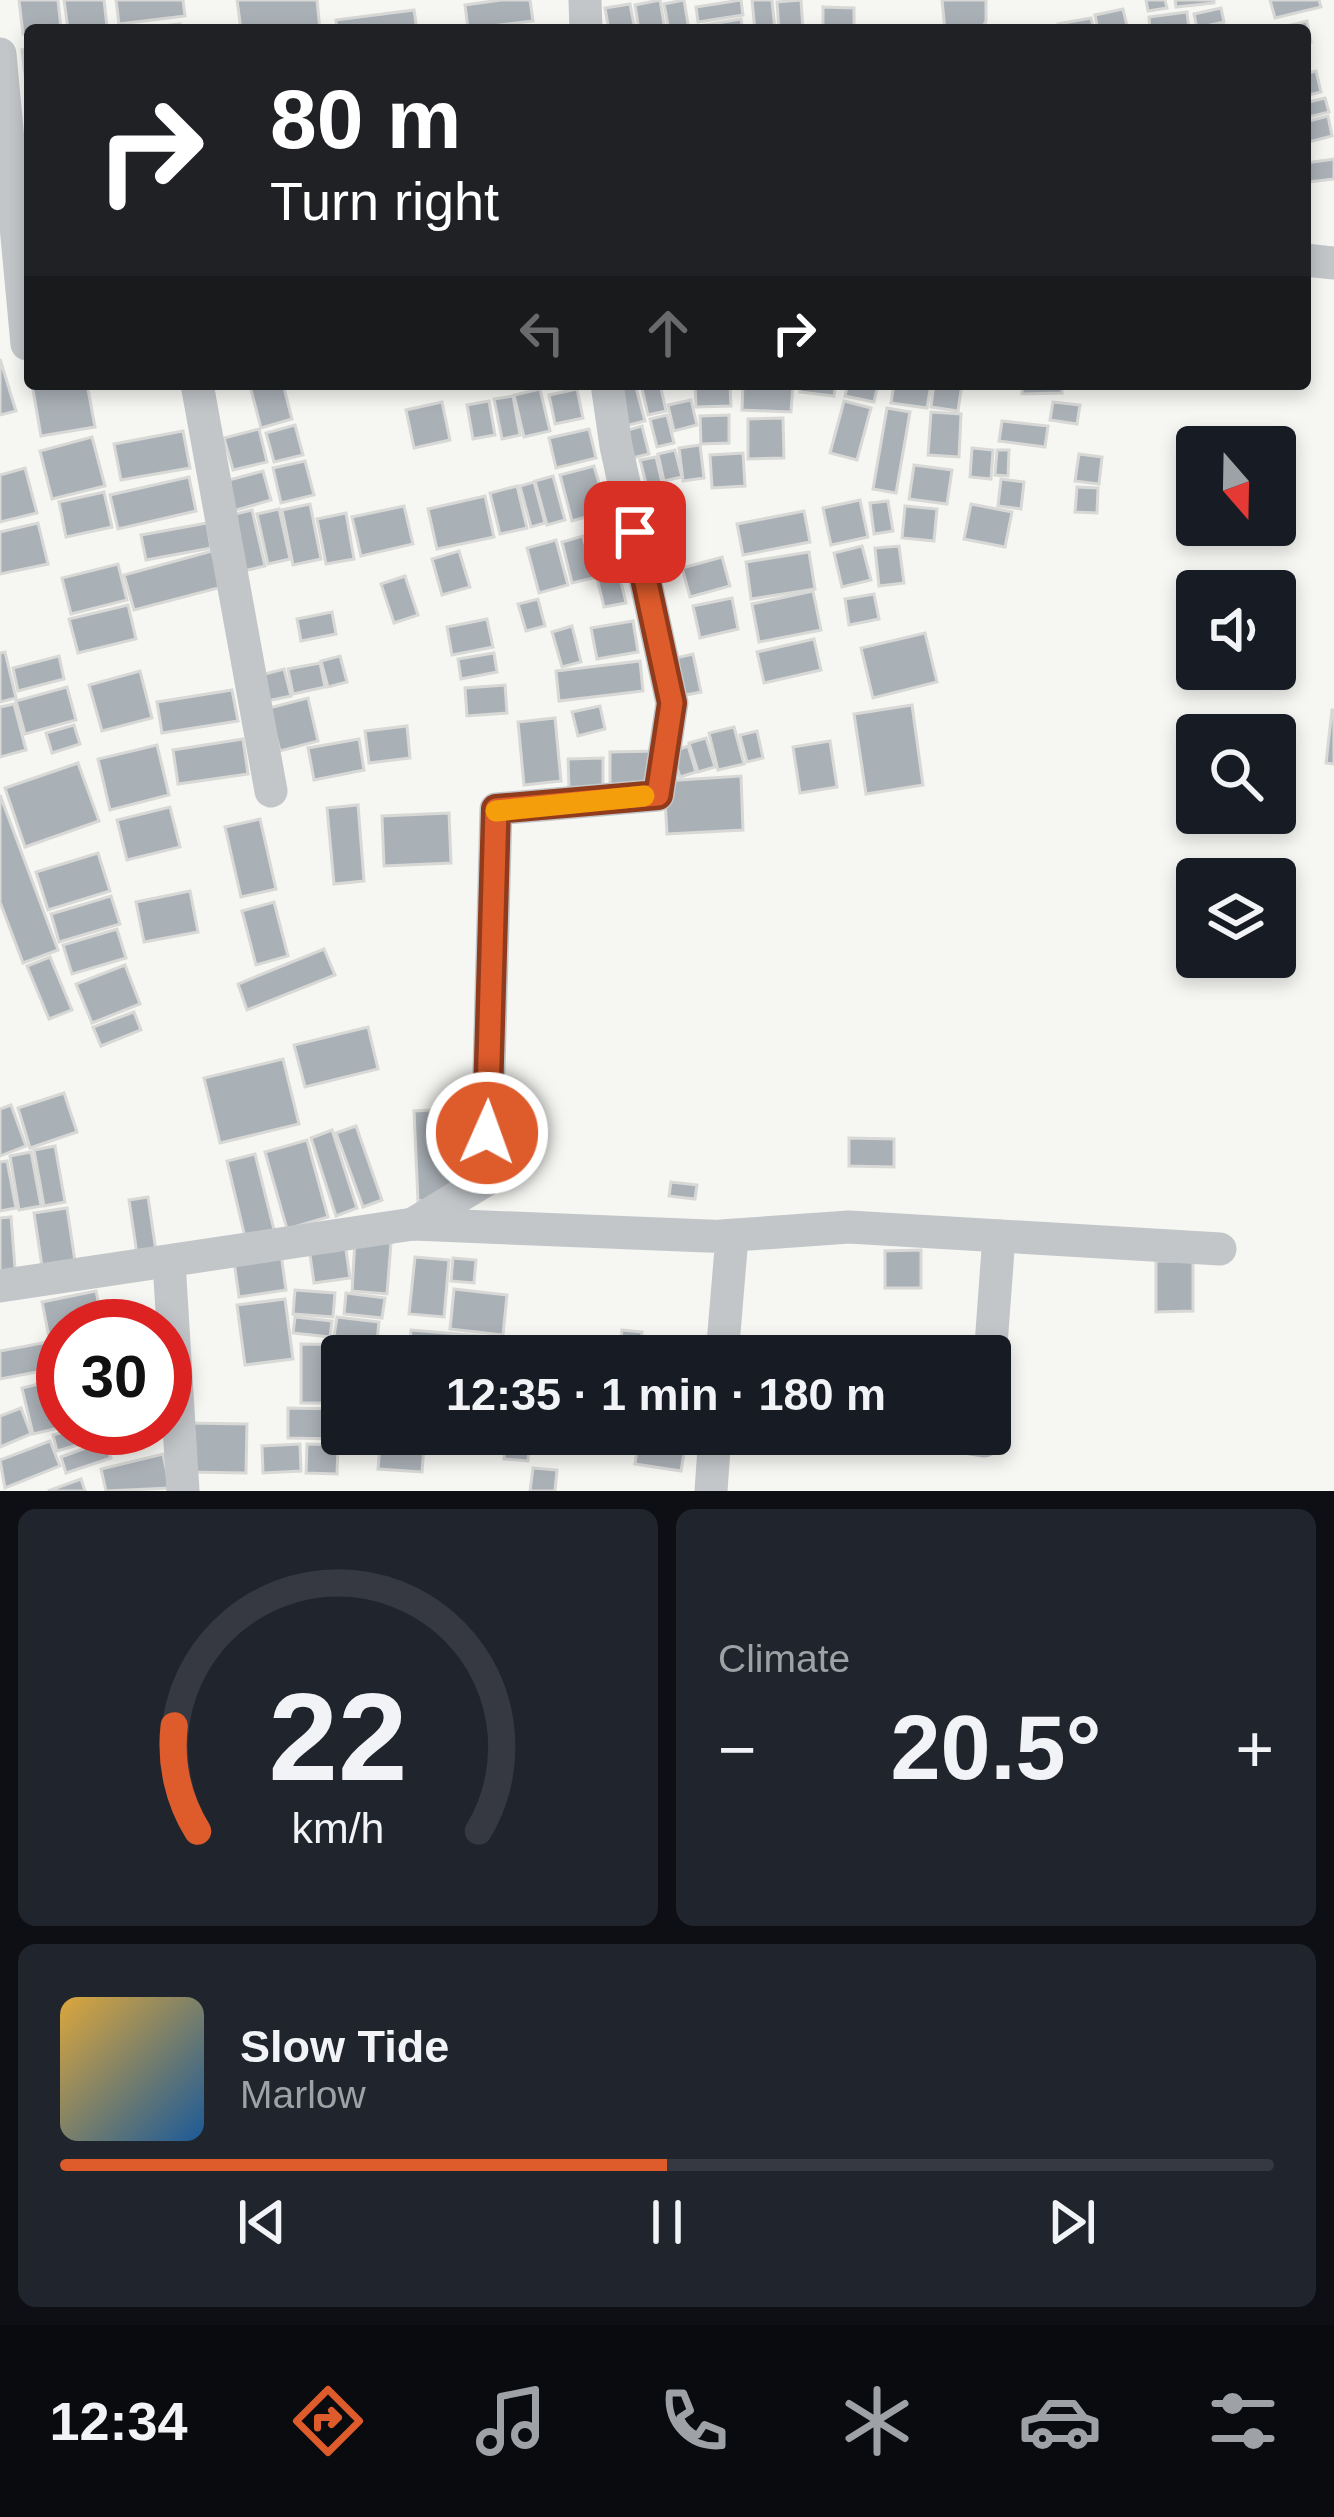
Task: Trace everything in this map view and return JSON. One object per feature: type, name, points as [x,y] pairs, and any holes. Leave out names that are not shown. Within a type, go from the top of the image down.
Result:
[{"type":"street","points":[[0,54],[19,344]]},
{"type":"street","points":[[197,390],[271,790]]},
{"type":"street","points":[[413,1224],[486,1180],[496,809],[658,795],[672,703],[608,390]]},
{"type":"street","points":[[0,1286],[413,1224],[721,1236],[732,1237],[724,1335]]},
{"type":"street","points":[[721,1236],[849,1227],[1220,1249]]},
{"type":"street","points":[[992,1335],[999,1236]]},
{"type":"street","points":[[170,1262],[183,1491]]},
{"type":"street","points":[[711,1491],[714,1455]]},
{"type":"building","points":[[19,0],[58,0],[60,24],[24,24],[23,34]]},
{"type":"building","points":[[64,0],[104,0],[107,24],[67,24]]},
{"type":"building","points":[[116,0],[183,0],[185,16],[119,24]]},
{"type":"building","points":[[237,0],[317,0],[319,24],[240,24]]},
{"type":"building","points":[[530,0],[533,21],[467,24],[465,5]]},
{"type":"building","points":[[660,0],[664,24],[638,24],[635,5]]},
{"type":"building","points":[[684,0],[688,24],[668,24],[664,4]]},
{"type":"building","points":[[741,0],[743,15],[698,22],[696,7]]},
{"type":"building","points":[[752,0],[772,0],[774,24],[754,24]]},
{"type":"building","points":[[801,0],[803,24],[779,24],[777,2]]},
{"type":"building","points":[[942,0],[986,0],[984,24],[944,24]]},
{"type":"building","points":[[1146,0],[1165,0],[1167,8],[1148,11]]},
{"type":"building","points":[[1175,0],[1214,0],[1214,3],[1176,7]]},
{"type":"building","points":[[1270,0],[1319,0],[1321,7],[1275,18]]},
{"type":"building","points":[[630,4],[634,24],[608,24],[605,8]]},
{"type":"building","points":[[823,7],[854,8],[854,24],[823,24]]},
{"type":"building","points":[[1221,8],[1224,22],[1196,24],[1194,14]]},
{"type":"building","points":[[1123,9],[1127,24],[1097,24],[1095,15]]},
{"type":"building","points":[[414,10],[416,24],[336,24],[336,20]]},
{"type":"building","points":[[1187,12],[1188,24],[1150,24],[1149,17]]},
{"type":"building","points":[[1091,18],[1092,24],[1058,24]]},
{"type":"building","points":[[1316,71],[1321,92],[1311,94],[1311,72]]},
{"type":"building","points":[[1325,98],[1329,112],[1311,116],[1311,102]]},
{"type":"building","points":[[1328,116],[1332,136],[1311,141],[1311,120]]},
{"type":"building","points":[[1334,159],[1334,179],[1311,182],[1311,162]]},
{"type":"building","points":[[0,359],[16,411],[0,415]]},
{"type":"building","points":[[33,390],[88,390],[95,427],[41,436]]},
{"type":"building","points":[[251,390],[285,390],[292,419],[261,428]]},
{"type":"building","points":[[540,390],[550,431],[524,437],[514,395]]},
{"type":"building","points":[[577,390],[583,418],[555,424],[549,395]]},
{"type":"building","points":[[614,390],[637,390],[645,421],[621,427]]},
{"type":"building","points":[[642,390],[661,390],[666,411],[648,415]]},
{"type":"building","points":[[695,390],[730,390],[731,406],[696,407]]},
{"type":"building","points":[[743,390],[793,390],[791,412],[742,410]]},
{"type":"building","points":[[800,390],[835,390],[834,396]]},
{"type":"building","points":[[846,390],[877,390],[874,402],[845,396]]},
{"type":"building","points":[[893,390],[930,390],[927,408],[891,403]]},
{"type":"building","points":[[933,390],[961,390],[958,411],[931,407]]},
{"type":"building","points":[[1022,390],[1062,390],[1062,393],[1022,394]]},
{"type":"building","points":[[513,396],[520,435],[502,439],[494,399]]},
{"type":"building","points":[[691,400],[697,425],[674,431],[668,405]]},
{"type":"building","points":[[489,401],[495,435],[473,439],[467,405]]},
{"type":"building","points":[[844,401],[871,408],[857,460],[830,453]]},
{"type":"building","points":[[442,402],[450,440],[414,448],[406,410]]},
{"type":"building","points":[[1053,402],[1080,405],[1077,424],[1050,420]]},
{"type":"building","points":[[887,408],[910,412],[896,493],[873,489]]},
{"type":"building","points":[[931,412],[961,414],[959,457],[928,455]]},
{"type":"building","points":[[667,415],[674,443],[657,447],[650,419]]},
{"type":"building","points":[[729,415],[729,443],[701,444],[700,416]]},
{"type":"building","points":[[783,418],[784,458],[748,459],[748,419]]},
{"type":"building","points":[[1002,421],[1048,426],[1045,447],[999,441]]},
{"type":"building","points":[[295,425],[303,455],[274,462],[266,433]]},
{"type":"building","points":[[642,426],[649,454],[628,459],[621,432]]},
{"type":"building","points":[[259,429],[267,462],[233,470],[224,438]]},
{"type":"building","points":[[589,429],[596,458],[556,468],[549,438]]},
{"type":"building","points":[[183,431],[190,468],[121,480],[114,444]]},
{"type":"building","points":[[92,437],[105,486],[52,499],[40,451]]},
{"type":"building","points":[[700,445],[704,478],[683,481],[679,448]]},
{"type":"building","points":[[972,448],[993,450],[991,479],[970,477]]},
{"type":"building","points":[[675,450],[682,477],[664,481],[658,454]]},
{"type":"building","points":[[997,450],[1009,450],[1008,476],[995,475]]},
{"type":"building","points":[[743,453],[745,486],[712,488],[710,455]]},
{"type":"building","points":[[1079,454],[1102,457],[1099,484],[1075,481]]},
{"type":"building","points":[[656,457],[662,483],[647,487],[640,460]]},
{"type":"building","points":[[305,461],[314,495],[281,503],[273,468]]},
{"type":"building","points":[[914,465],[952,470],[947,504],[909,499]]},
{"type":"building","points":[[594,466],[607,511],[572,521],[560,475]]},
{"type":"building","points":[[25,468],[37,513],[0,522],[0,475]]},
{"type":"building","points":[[263,471],[271,500],[233,511],[225,481]]},
{"type":"building","points":[[553,476],[565,520],[547,525],[535,481]]},
{"type":"building","points":[[189,477],[196,511],[118,529],[110,495]]},
{"type":"building","points":[[1001,479],[1024,482],[1021,509],[998,506]]},
{"type":"building","points":[[534,482],[545,523],[531,527],[520,486]]},
{"type":"building","points":[[517,486],[527,528],[500,534],[490,493]]},
{"type":"building","points":[[1077,487],[1098,488],[1097,513],[1075,512]]},
{"type":"building","points":[[104,492],[112,527],[66,537],[59,502]]},
{"type":"building","points":[[485,496],[494,537],[437,549],[428,509]]},
{"type":"building","points":[[860,500],[868,537],[831,545],[823,508]]},
{"type":"building","points":[[888,501],[893,531],[874,534],[870,503]]},
{"type":"building","points":[[310,504],[321,559],[293,565],[282,510]]},
{"type":"building","points":[[971,504],[1012,512],[1005,547],[964,539]]},
{"type":"building","points":[[404,506],[413,544],[361,556],[352,517]]},
{"type":"building","points":[[905,506],[937,509],[934,541],[902,538]]},
{"type":"building","points":[[279,509],[290,559],[268,564],[257,514]]},
{"type":"building","points":[[252,510],[265,566],[240,572],[227,516]]},
{"type":"building","points":[[804,511],[810,542],[743,555],[737,524]]},
{"type":"building","points":[[346,513],[354,559],[326,564],[317,519]]},
{"type":"building","points":[[38,523],[48,564],[0,574],[0,532]]},
{"type":"building","points":[[207,523],[211,548],[146,560],[141,535]]},
{"type":"building","points":[[607,531],[617,570],[596,576],[586,536]]},
{"type":"building","points":[[583,536],[594,578],[572,583],[562,542]]},
{"type":"building","points":[[556,540],[568,585],[539,593],[527,548]]},
{"type":"building","points":[[862,546],[871,580],[842,587],[834,553]]},
{"type":"building","points":[[899,546],[904,583],[879,586],[875,548]]},
{"type":"building","points":[[212,551],[222,587],[134,610],[124,575]]},
{"type":"building","points":[[459,551],[470,587],[442,595],[432,559]]},
{"type":"building","points":[[809,552],[815,589],[751,599],[746,562]]},
{"type":"building","points":[[722,557],[730,586],[690,597],[682,568]]},
{"type":"building","points":[[118,564],[127,600],[71,614],[62,578]]},
{"type":"building","points":[[619,573],[626,603],[604,607],[597,578]]},
{"type":"building","points":[[405,576],[418,615],[394,623],[381,584]]},
{"type":"building","points":[[813,591],[821,630],[759,642],[752,604]]},
{"type":"building","points":[[874,594],[879,619],[849,625],[845,599]]},
{"type":"building","points":[[732,598],[738,629],[700,638],[693,606]]},
{"type":"building","points":[[538,599],[545,626],[526,631],[518,604]]},
{"type":"building","points":[[128,605],[136,639],[78,653],[69,619]]},
{"type":"building","points":[[332,612],[336,634],[301,641],[297,619]]},
{"type":"building","points":[[487,619],[493,647],[452,655],[447,627]]},
{"type":"building","points":[[633,621],[638,652],[597,659],[591,628]]},
{"type":"building","points":[[572,626],[581,662],[562,667],[552,632]]},
{"type":"building","points":[[925,633],[937,682],[873,698],[861,648]]},
{"type":"building","points":[[814,639],[821,670],[764,683],[757,652]]},
{"type":"building","points":[[5,652],[16,698],[0,702],[0,653]]},
{"type":"building","points":[[494,653],[497,672],[461,679],[458,659]]},
{"type":"building","points":[[693,654],[701,692],[676,697],[667,660]]},
{"type":"building","points":[[59,656],[64,679],[18,691],[13,668]]},
{"type":"building","points":[[340,656],[347,682],[328,687],[321,661]]},
{"type":"building","points":[[640,661],[643,691],[559,701],[556,671]]},
{"type":"building","points":[[320,663],[325,687],[293,694],[288,669]]},
{"type":"building","points":[[284,669],[291,696],[267,701],[261,675]]},
{"type":"building","points":[[140,671],[152,718],[102,731],[89,685]]},
{"type":"building","points":[[505,685],[507,713],[467,716],[465,688]]},
{"type":"building","points":[[67,687],[76,720],[25,734],[16,701]]},
{"type":"building","points":[[232,690],[238,721],[162,733],[157,702]]},
{"type":"building","points":[[308,698],[318,741],[280,751],[269,708]]},
{"type":"building","points":[[14,704],[26,750],[0,757],[0,707]]},
{"type":"building","points":[[912,705],[923,785],[866,794],[854,714]]},
{"type":"building","points":[[600,706],[605,729],[578,736],[572,712]]},
{"type":"building","points":[[1334,710],[1334,764],[1326,763]]},
{"type":"building","points":[[555,718],[561,781],[524,785],[518,722]]},
{"type":"building","points":[[74,725],[80,744],[52,753],[46,733]]},
{"type":"building","points":[[407,726],[410,758],[369,763],[365,731]]},
{"type":"building","points":[[734,727],[744,764],[718,770],[709,733]]},
{"type":"building","points":[[757,731],[763,758],[747,762],[740,735]]},
{"type":"building","points":[[706,738],[715,767],[698,772],[689,743]]},
{"type":"building","points":[[243,739],[248,774],[178,784],[173,750]]},
{"type":"building","points":[[359,739],[364,770],[314,780],[308,748]]},
{"type":"building","points":[[830,741],[837,787],[800,793],[793,747]]},
{"type":"building","points":[[157,745],[169,795],[110,810],[98,759]]},
{"type":"building","points":[[688,746],[696,772],[680,777],[672,752]]},
{"type":"building","points":[[656,751],[656,785],[610,785],[610,752]]},
{"type":"building","points":[[603,758],[603,788],[569,788],[568,759]]},
{"type":"building","points":[[78,763],[99,821],[25,847],[5,788]]},
{"type":"building","points":[[741,776],[743,830],[667,834],[664,781]]},
{"type":"building","points":[[0,795],[58,950],[23,963],[0,902]]},
{"type":"building","points":[[358,805],[364,881],[334,884],[327,808]]},
{"type":"building","points":[[170,807],[180,847],[127,860],[117,820]]},
{"type":"building","points":[[449,813],[451,863],[384,866],[382,816]]},
{"type":"building","points":[[260,819],[276,889],[241,897],[225,827]]},
{"type":"building","points":[[98,853],[110,891],[48,910],[36,872]]},
{"type":"building","points":[[190,891],[198,932],[144,942],[136,902]]},
{"type":"building","points":[[111,896],[120,924],[59,942],[51,914]]},
{"type":"building","points":[[274,902],[288,956],[256,965],[242,911]]},
{"type":"building","points":[[117,929],[126,958],[72,974],[63,945]]},
{"type":"building","points":[[324,949],[335,975],[247,1010],[238,984]]},
{"type":"building","points":[[50,957],[72,1010],[49,1019],[27,966]]},
{"type":"building","points":[[125,965],[140,1004],[92,1023],[76,984]]},
{"type":"building","points":[[134,1012],[141,1030],[101,1046],[93,1027]]},
{"type":"building","points":[[368,1027],[378,1069],[305,1087],[294,1045]]},
{"type":"building","points":[[283,1059],[299,1124],[220,1143],[204,1078]]},
{"type":"building","points":[[64,1093],[77,1132],[30,1148],[18,1108]]},
{"type":"building","points":[[11,1105],[26,1146],[0,1156],[0,1109]]},
{"type":"building","points":[[448,1109],[452,1198],[418,1201],[414,1111]]},
{"type":"building","points":[[356,1126],[382,1200],[363,1207],[336,1133]]},
{"type":"building","points":[[332,1130],[357,1208],[336,1216],[311,1138]]},
{"type":"building","points":[[849,1138],[894,1139],[894,1167],[849,1166]]},
{"type":"building","points":[[307,1140],[328,1217],[287,1229],[265,1152]]},
{"type":"building","points":[[55,1146],[65,1202],[44,1206],[34,1150]]},
{"type":"building","points":[[31,1152],[41,1206],[19,1210],[10,1156]]},
{"type":"building","points":[[255,1154],[274,1230],[245,1237],[227,1161]]},
{"type":"building","points":[[7,1161],[16,1208],[0,1211],[0,1162]]},
{"type":"building","points":[[671,1182],[697,1185],[695,1199],[669,1196]]},
{"type":"building","points":[[148,1197],[157,1258],[138,1261],[129,1200]]},
{"type":"building","points":[[67,1208],[76,1268],[43,1273],[34,1213]]},
{"type":"building","points":[[11,1217],[16,1280],[0,1281],[0,1218]]},
{"type":"building","points":[[355,1240],[391,1243],[387,1294],[352,1291]]},
{"type":"building","points":[[345,1243],[350,1278],[314,1283],[309,1248]]},
{"type":"building","points":[[921,1250],[921,1288],[885,1288],[885,1251]]},
{"type":"building","points":[[281,1254],[286,1290],[239,1297],[234,1261]]},
{"type":"building","points":[[415,1257],[449,1260],[444,1317],[409,1314]]},
{"type":"building","points":[[453,1258],[476,1260],[474,1283],[451,1281]]},
{"type":"building","points":[[1156,1261],[1193,1261],[1193,1311],[1156,1312]]},
{"type":"building","points":[[454,1289],[507,1295],[503,1335],[450,1329]]},
{"type":"building","points":[[295,1290],[335,1293],[333,1317],[293,1314]]},
{"type":"building","points":[[96,1291],[98,1299],[57,1299]]},
{"type":"building","points":[[346,1293],[385,1298],[382,1318],[344,1314]]},
{"type":"building","points":[[285,1299],[293,1359],[245,1365],[237,1305]]},
{"type":"building","points":[[295,1317],[332,1321],[330,1335],[293,1333]]},
{"type":"building","points":[[337,1317],[379,1322],[378,1335],[334,1335]]},
{"type":"building","points":[[411,1330],[469,1335],[410,1335]]},
{"type":"building","points":[[36,1344],[36,1372],[0,1379],[0,1351]]},
{"type":"building","points":[[301,1344],[321,1344],[321,1403],[301,1403]]},
{"type":"building","points":[[36,1385],[36,1433],[33,1434],[22,1388]]},
{"type":"building","points":[[21,1408],[31,1434],[0,1447],[0,1416]]},
{"type":"building","points":[[288,1408],[321,1409],[321,1439],[288,1438]]},
{"type":"building","points":[[192,1423],[247,1424],[246,1473],[187,1472]]},
{"type":"building","points":[[300,1444],[301,1471],[263,1473],[262,1446]]},
{"type":"building","points":[[307,1444],[321,1444],[321,1455],[338,1455],[337,1474],[306,1473]]},
{"type":"building","points":[[36,1446],[36,1455],[56,1455],[60,1466],[5,1488],[0,1460]]},
{"type":"building","points":[[110,1455],[111,1458],[66,1473],[61,1457]]},
{"type":"building","points":[[163,1455],[170,1488],[106,1491],[101,1469]]},
{"type":"building","points":[[379,1455],[423,1455],[422,1472],[378,1469]]},
{"type":"building","points":[[504,1455],[529,1455],[528,1461],[504,1459]]},
{"type":"building","points":[[636,1455],[684,1455],[681,1471],[635,1464]]},
{"type":"building","points":[[533,1468],[557,1470],[555,1491],[530,1491]]},
{"type":"building","points":[[81,1479],[85,1491],[48,1491]]},
{"type":"slow traffic","points":[[496,811],[644,796]]},
{"type":"route","points":[[487,1133],[496,809],[658,795],[672,703],[635,532]]}]
